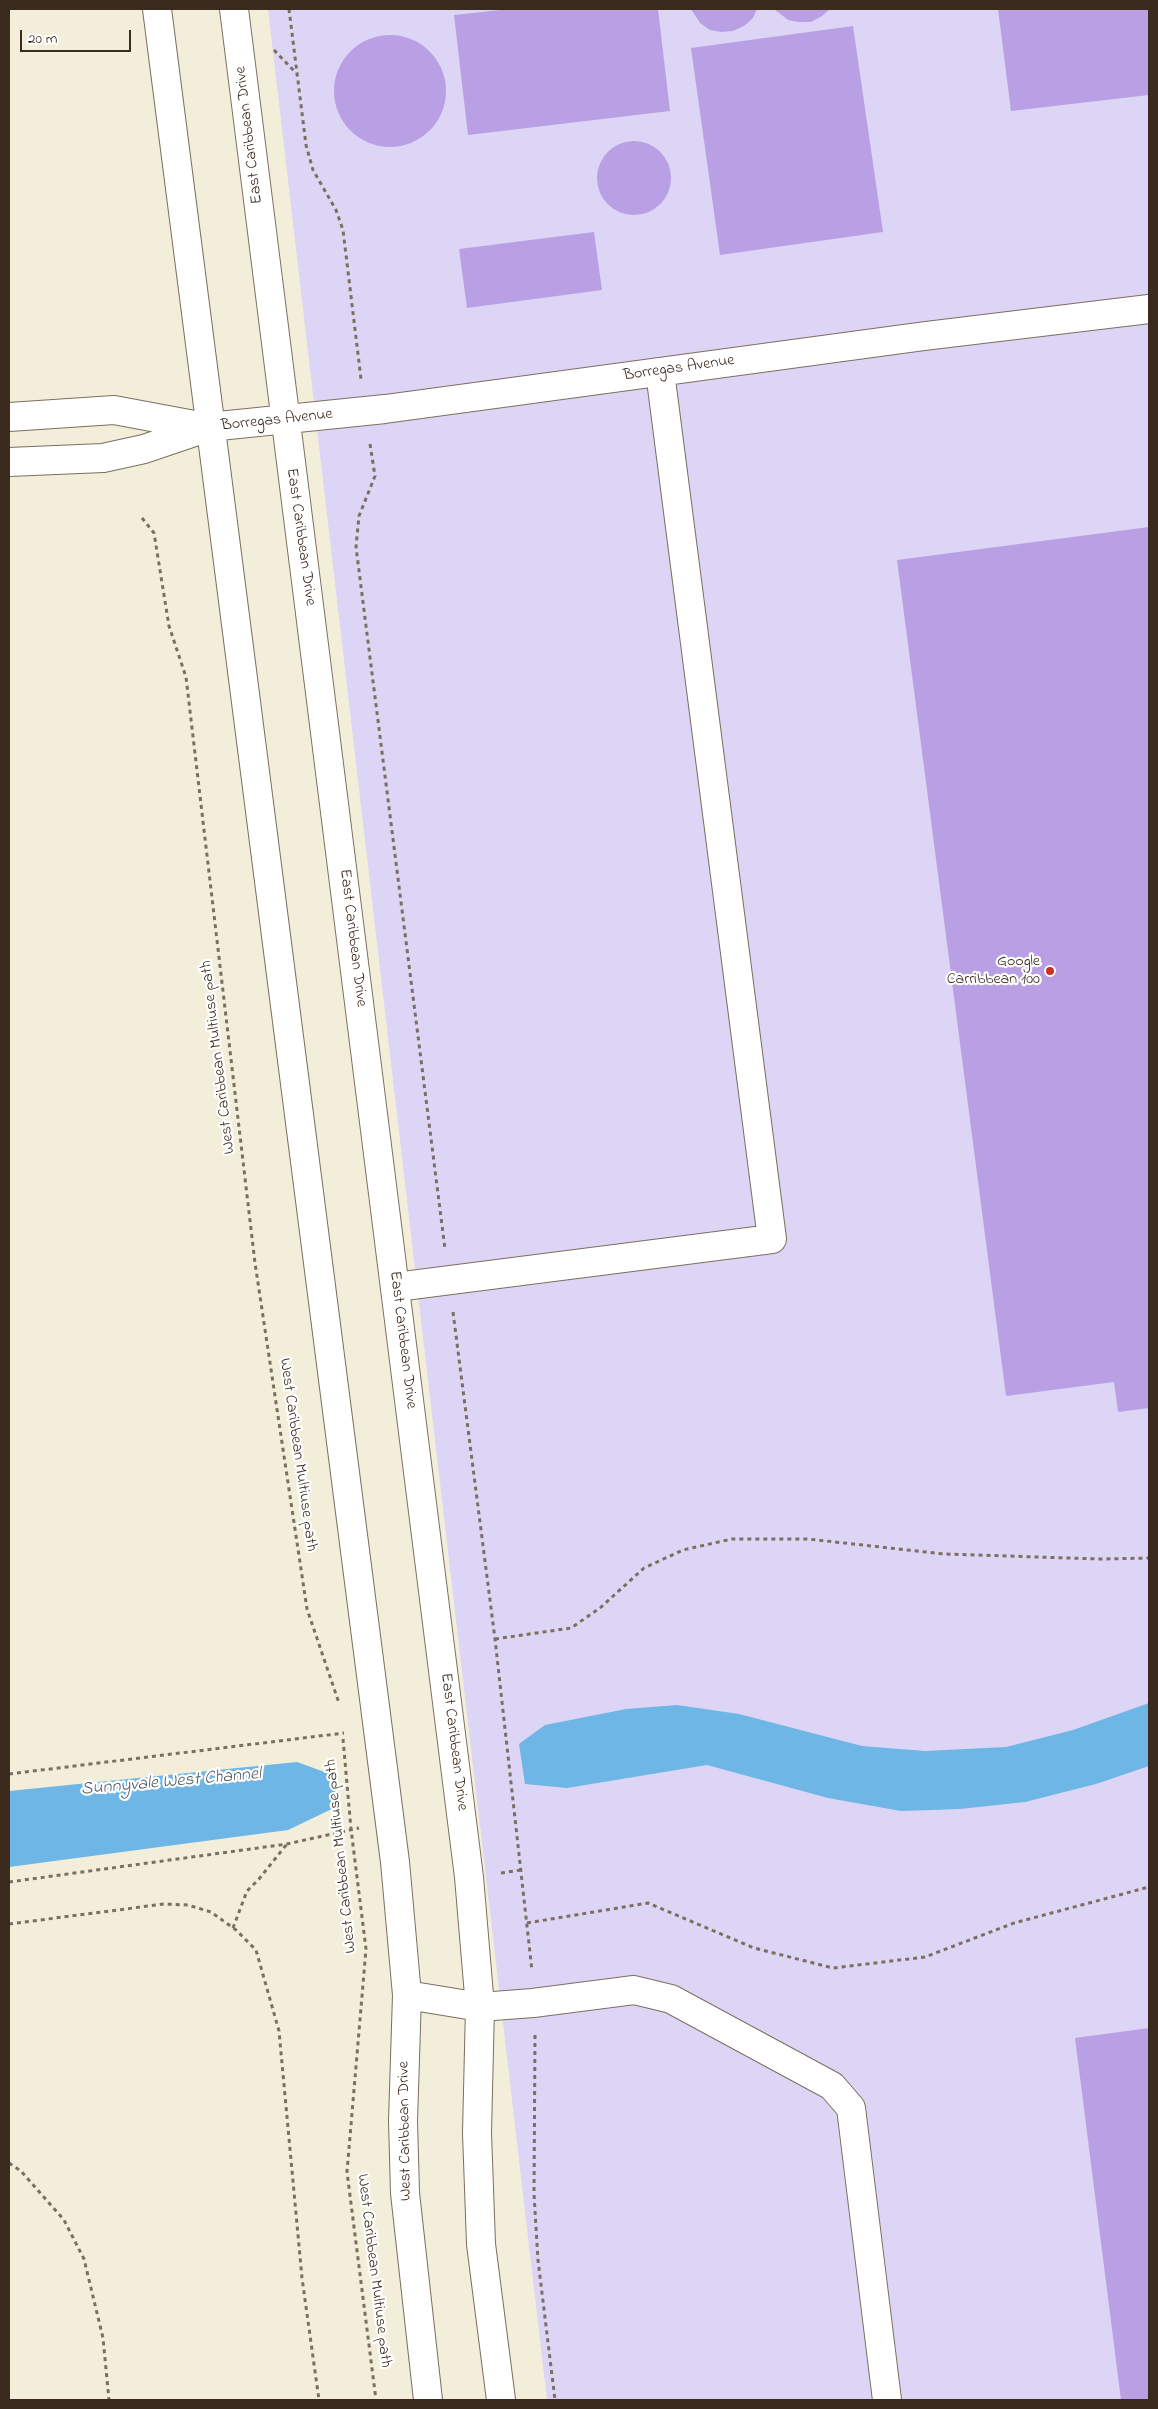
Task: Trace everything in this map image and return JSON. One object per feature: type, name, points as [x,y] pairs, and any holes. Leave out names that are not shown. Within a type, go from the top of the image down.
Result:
[{"type":"main road","points":[[157,9],[209,427],[227,547],[376,1718]]},
{"type":"main road","name":"East Caribbean Drive","points":[[234,9],[448,1701],[468,1868],[480,2007]]},
{"type":"main road","name":"Borregas Avenue","points":[[9,462],[111,457],[144,449],[209,427],[385,409],[925,336],[1149,309]]},
{"type":"main road","points":[[396,1287],[772,1238],[660,372]]},
{"type":"main road","name":"Borregas Avenue","points":[[9,416],[114,410],[209,427]]},
{"type":"main road","name":"West Caribbean Drive","points":[[376,1718],[395,1862],[407,1995],[403,2121],[405,2193],[428,2400]]},
{"type":"main road","points":[[407,1995],[480,2007],[534,2004],[634,1990],[671,1999],[832,2086],[851,2108],[887,2400]]},
{"type":"main road","points":[[480,2007],[477,2133],[481,2244],[501,2400]]},
{"type":"path","points":[[289,9],[306,145],[313,170],[336,210],[342,230],[357,352]]},
{"type":"path","points":[[372,459],[375,476],[359,516],[356,547],[495,1639],[532,1968]]},
{"type":"path","name":"West Caribbean Multiuse path","points":[[142,518],[154,533],[169,626],[186,677],[255,1263],[302,1579],[307,1609],[340,1710]]},
{"type":"path","points":[[495,1639],[571,1628],[600,1608],[644,1568],[683,1550],[732,1539],[808,1539],[944,1554],[1101,1559],[1149,1558]]},
{"type":"path","points":[[9,1774],[342,1733],[376,1718]]},
{"type":"path","name":"West Caribbean Multiuse path","points":[[342,1726],[351,1829],[366,1949],[347,2172],[376,2400]]},
{"type":"path","points":[[9,1882],[287,1844],[351,1829],[389,1823]]},
{"type":"path","points":[[233,1928],[247,1891],[260,1880],[287,1844]]},
{"type":"path","points":[[527,1923],[648,1903],[754,1948],[833,1968],[925,1957],[1014,1923],[1149,1887]]},
{"type":"path","points":[[9,1924],[164,1904],[188,1905],[211,1912],[233,1928],[256,1950],[280,2031],[302,2278],[319,2400]]},
{"type":"path","points":[[535,2039],[534,2194],[538,2260],[555,2400]]},
{"type":"path","points":[[9,2163],[20,2171],[64,2220],[84,2259],[103,2338],[109,2400]]},
{"type":"shaded area","points":[[268,9],[1149,9],[1149,2400],[547,2400]]},
{"type":"water","points":[[1149,1703],[1149,1766],[1096,1784],[1025,1802],[960,1809],[901,1811],[828,1798],[707,1765],[567,1788],[525,1784],[519,1744],[545,1725],[626,1709],[677,1705],[739,1714],[862,1746],[925,1751],[1006,1747],[1073,1730]]},
{"type":"water","name":"Sunnyvale West Channel","points":[[297,1762],[330,1774],[336,1784],[338,1806],[288,1830],[9,1867],[9,1791]]},
{"type":"building","points":[[510,9],[658,9],[670,111],[468,135],[454,15]]},
{"type":"building","points":[[691,9],[757,9],[753,18],[744,26],[733,31],[721,32],[710,30],[700,23]]},
{"type":"building","points":[[774,9],[830,9],[811,22],[799,22],[788,20]]},
{"type":"building","points":[[998,9],[1149,9],[1149,95],[1011,111]]},
{"type":"building","points":[[853,26],[883,232],[720,255],[691,48]]},
{"type":"building","points":[[390,35],[411,39],[429,52],[442,70],[446,91],[442,112],[429,130],[411,143],[390,147],[369,143],[351,130],[338,112],[334,91],[338,70],[351,52],[369,39]]},
{"type":"building","points":[[634,141],[655,147],[665,157],[671,178],[665,199],[655,209],[634,215],[613,209],[603,199],[597,178],[603,157],[613,147]]},
{"type":"building","points":[[594,232],[602,290],[467,308],[459,249]]},
{"type":"building","name":"Google Carribbean 100","points":[[1149,527],[1149,1408],[1118,1412],[1114,1382],[1006,1396],[897,560]]},
{"type":"building","points":[[1149,2028],[1149,2400],[1121,2400],[1075,2038]]},
{"type":"place","name":"Google Carribbean 100","points":[[1050,971]]}]
